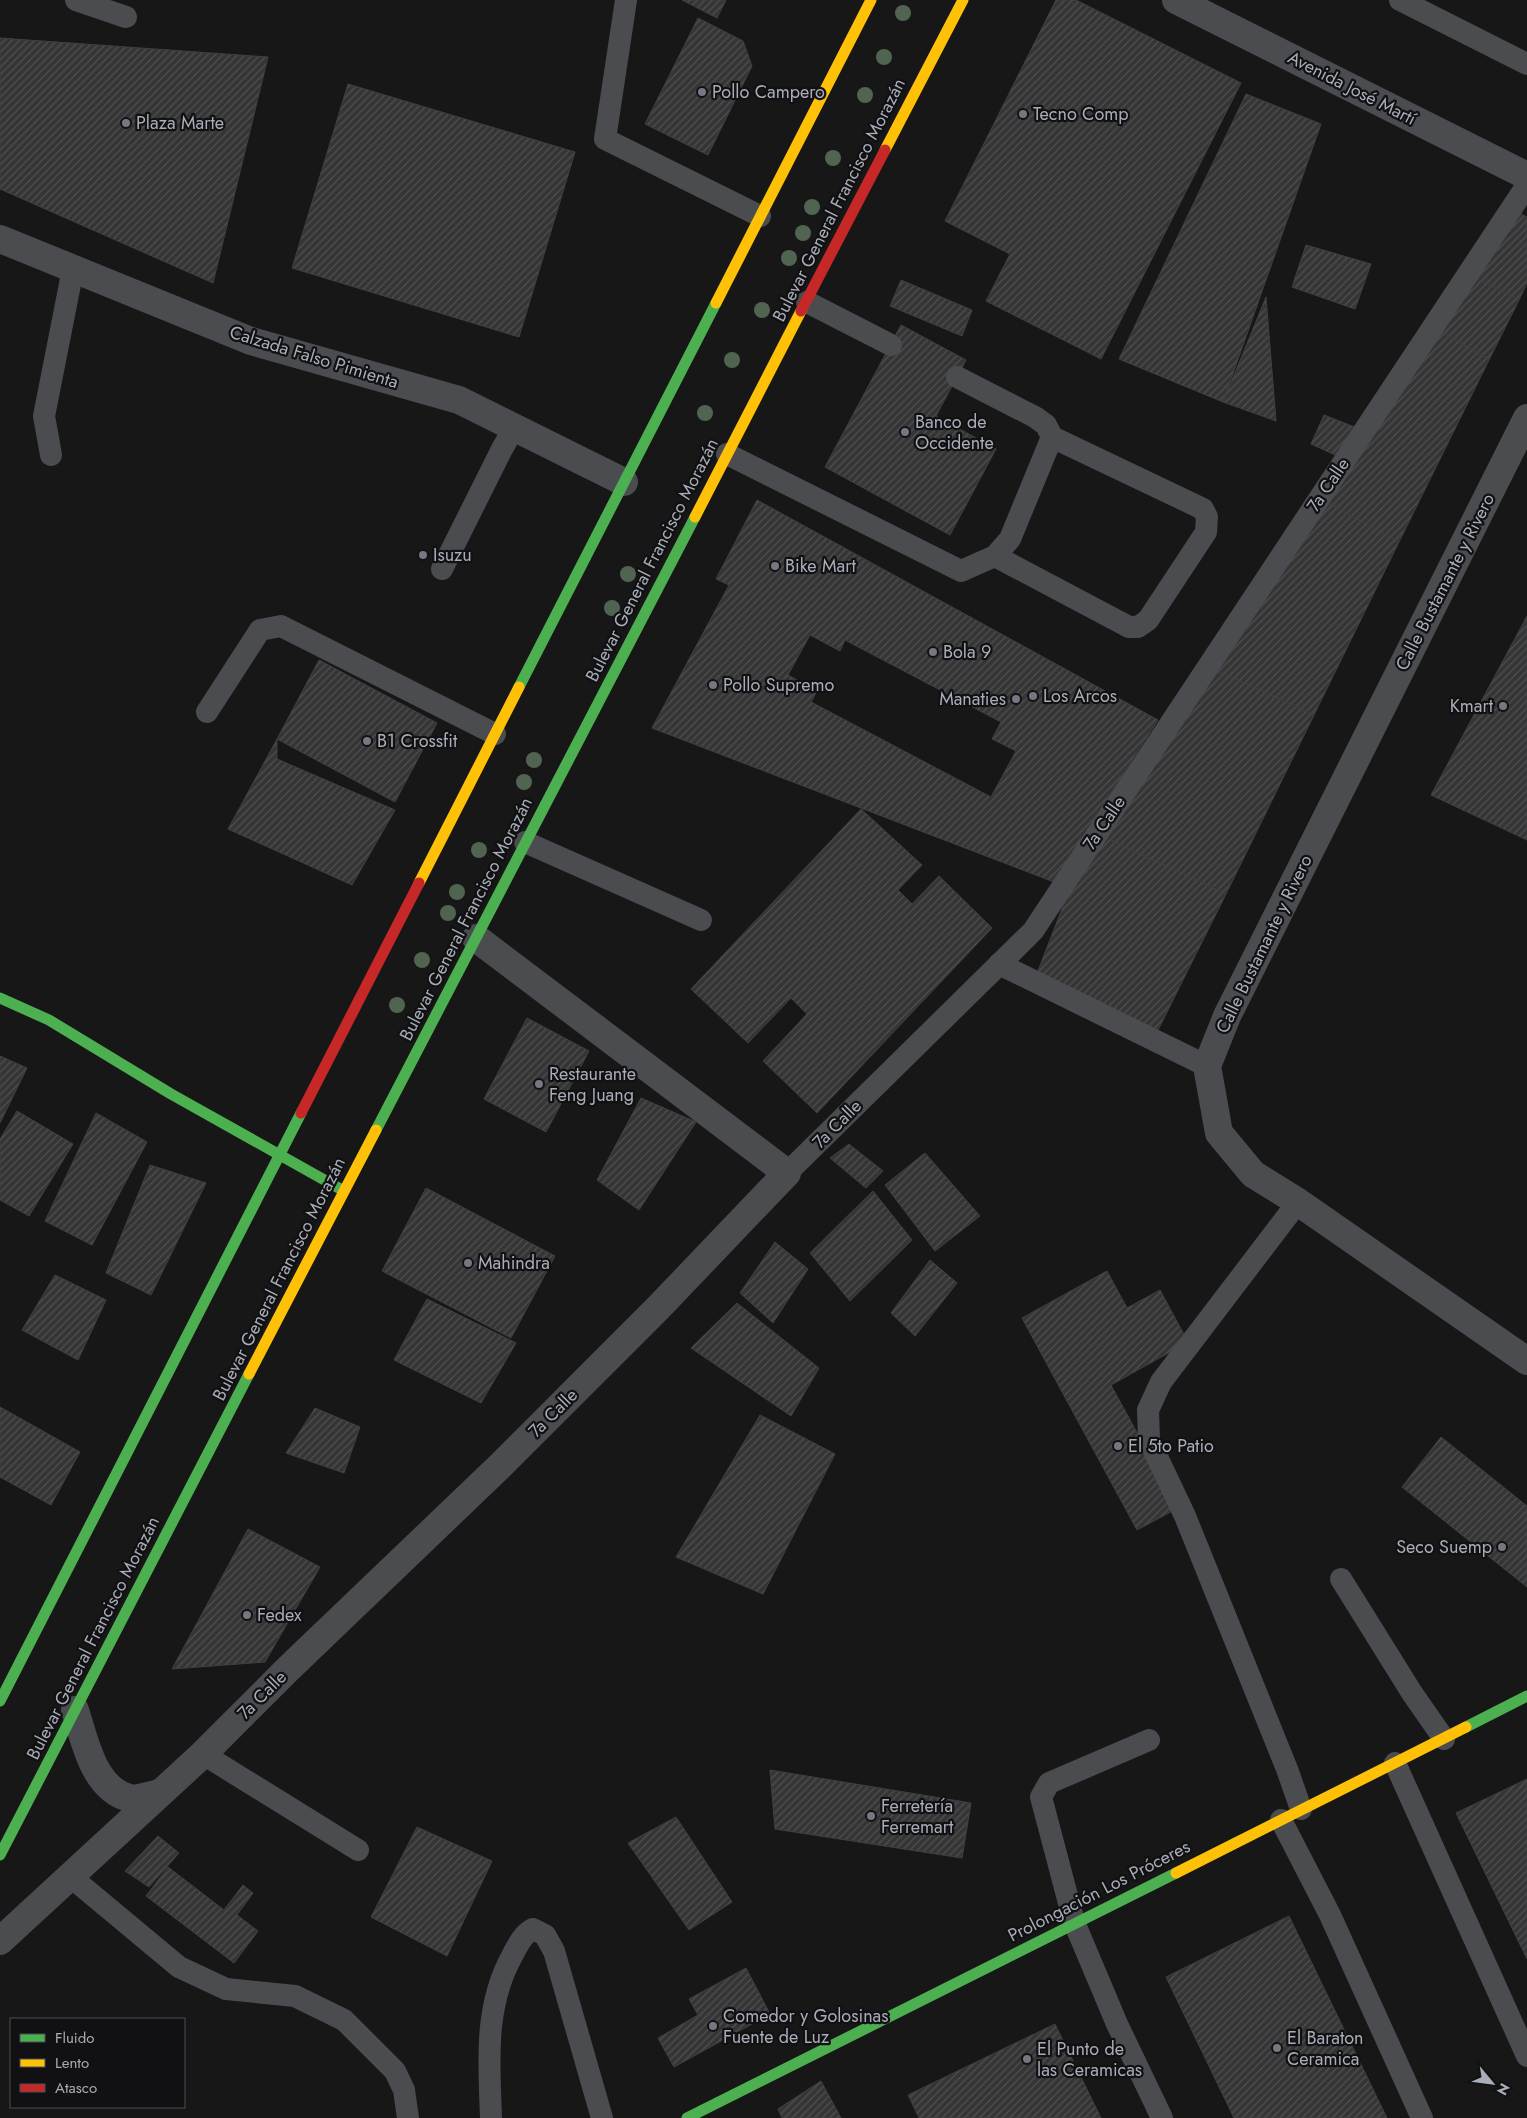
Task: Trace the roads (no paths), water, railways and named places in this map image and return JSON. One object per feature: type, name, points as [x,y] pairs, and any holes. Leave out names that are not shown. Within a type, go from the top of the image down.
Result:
[{"type":"main road","points":[[0,1701],[871,0]]},
{"type":"main road","name":"Bulevar General Francisco Morazán","points":[[0,1855],[963,0]]},
{"type":"main road","points":[[0,998],[50,1020],[172,1094],[344,1191]]},
{"type":"main road","name":"Prolongación Los Próceres","points":[[687,2118],[718,2111],[1074,1922],[1527,1696]]},
{"type":"street","name":"Avenida José Martí","points":[[1176,0],[1527,176]]},
{"type":"street","name":"Calzada Falso Pimienta","points":[[0,239],[251,341],[459,400],[624,482]]},
{"type":"street","name":"Calle Bustamante y Rivero","points":[[1207,1066],[1226,1016],[1527,418]]},
{"type":"street","points":[[476,938],[787,1173]]},
{"type":"street","points":[[1207,1066],[1218,1133],[1253,1174],[1298,1202],[1527,1361]]},
{"type":"street","name":"7a Calle","points":[[0,1941],[203,1754],[287,1670],[502,1464],[658,1308],[787,1173]]},
{"type":"street","points":[[75,1710],[91,1760],[108,1787],[130,1798],[160,1794]]},
{"type":"lane","points":[[76,0],[126,17]]},
{"type":"lane","points":[[626,0],[605,138],[760,216]]},
{"type":"lane","points":[[1400,0],[1527,64]]},
{"type":"lane","name":"7a Calle","points":[[787,1173],[1033,931],[1527,185]]},
{"type":"lane","points":[[51,454],[44,416],[74,269]]},
{"type":"lane","points":[[807,302],[891,345]]},
{"type":"lane","points":[[956,377],[1035,417],[1046,425],[1052,437],[1203,509],[1207,518],[1206,532],[1148,620],[1138,627],[1129,627],[996,556]]},
{"type":"lane","points":[[442,569],[514,428]]},
{"type":"lane","points":[[727,454],[961,571],[996,556],[1010,539],[1052,437]]},
{"type":"lane","points":[[207,712],[260,630],[281,626],[495,734]]},
{"type":"lane","points":[[526,842],[701,920]]},
{"type":"lane","points":[[999,964],[1207,1066]]},
{"type":"lane","points":[[1298,1202],[1161,1382],[1148,1410],[1149,1440],[1185,1516],[1288,1769],[1301,1809]]},
{"type":"lane","points":[[1342,1579],[1412,1694],[1444,1739]]},
{"type":"lane","points":[[1148,1740],[1049,1783],[1041,1797],[1074,1922],[1117,2024],[1162,2118]]},
{"type":"lane","points":[[203,1754],[358,1850]]},
{"type":"lane","points":[[1395,1763],[1527,2056]]},
{"type":"lane","points":[[1281,1820],[1330,1915],[1422,2118]]},
{"type":"lane","points":[[71,1877],[179,1967],[226,1989],[295,1996],[344,2020],[395,2071],[404,2090],[408,2118]]},
{"type":"lane","points":[[491,2118],[488,2052],[491,2011],[507,1966],[524,1934],[533,1929],[545,1935],[554,1951],[602,2118]]},
{"type":"place","name":"Pollo Campero","points":[[702,92]]},
{"type":"place","name":"Tecno Comp","points":[[1023,114]]},
{"type":"place","name":"Plaza Marte","points":[[126,123]]},
{"type":"place","name":"Banco de Occidente","points":[[905,432]]},
{"type":"place","name":"Isuzu","points":[[423,555]]},
{"type":"place","name":"Bike Mart","points":[[775,566]]},
{"type":"place","name":"Bola 9","points":[[933,652]]},
{"type":"place","name":"Pollo Supremo","points":[[713,685]]},
{"type":"place","name":"Los Arcos","points":[[1033,696]]},
{"type":"place","name":"Manaties","points":[[1016,699]]},
{"type":"place","name":"Kmart","points":[[1503,706]]},
{"type":"place","name":"B1 Crossfit","points":[[367,741]]},
{"type":"place","name":"Restaurante Feng Juang","points":[[539,1084]]},
{"type":"place","name":"Mahindra","points":[[468,1263]]},
{"type":"place","name":"El 5to Patio","points":[[1118,1446]]},
{"type":"place","name":"Seco Suemp","points":[[1502,1547]]},
{"type":"place","name":"Fedex","points":[[247,1615]]},
{"type":"place","name":"Ferretería Ferremart","points":[[871,1816]]},
{"type":"place","name":"Comedor y Golosinas Fuente de Luz","points":[[713,2026]]},
{"type":"place","name":"El Baraton Ceramica","points":[[1277,2048]]},
{"type":"place","name":"El Punto de las Ceramicas","points":[[1027,2059]]}]
